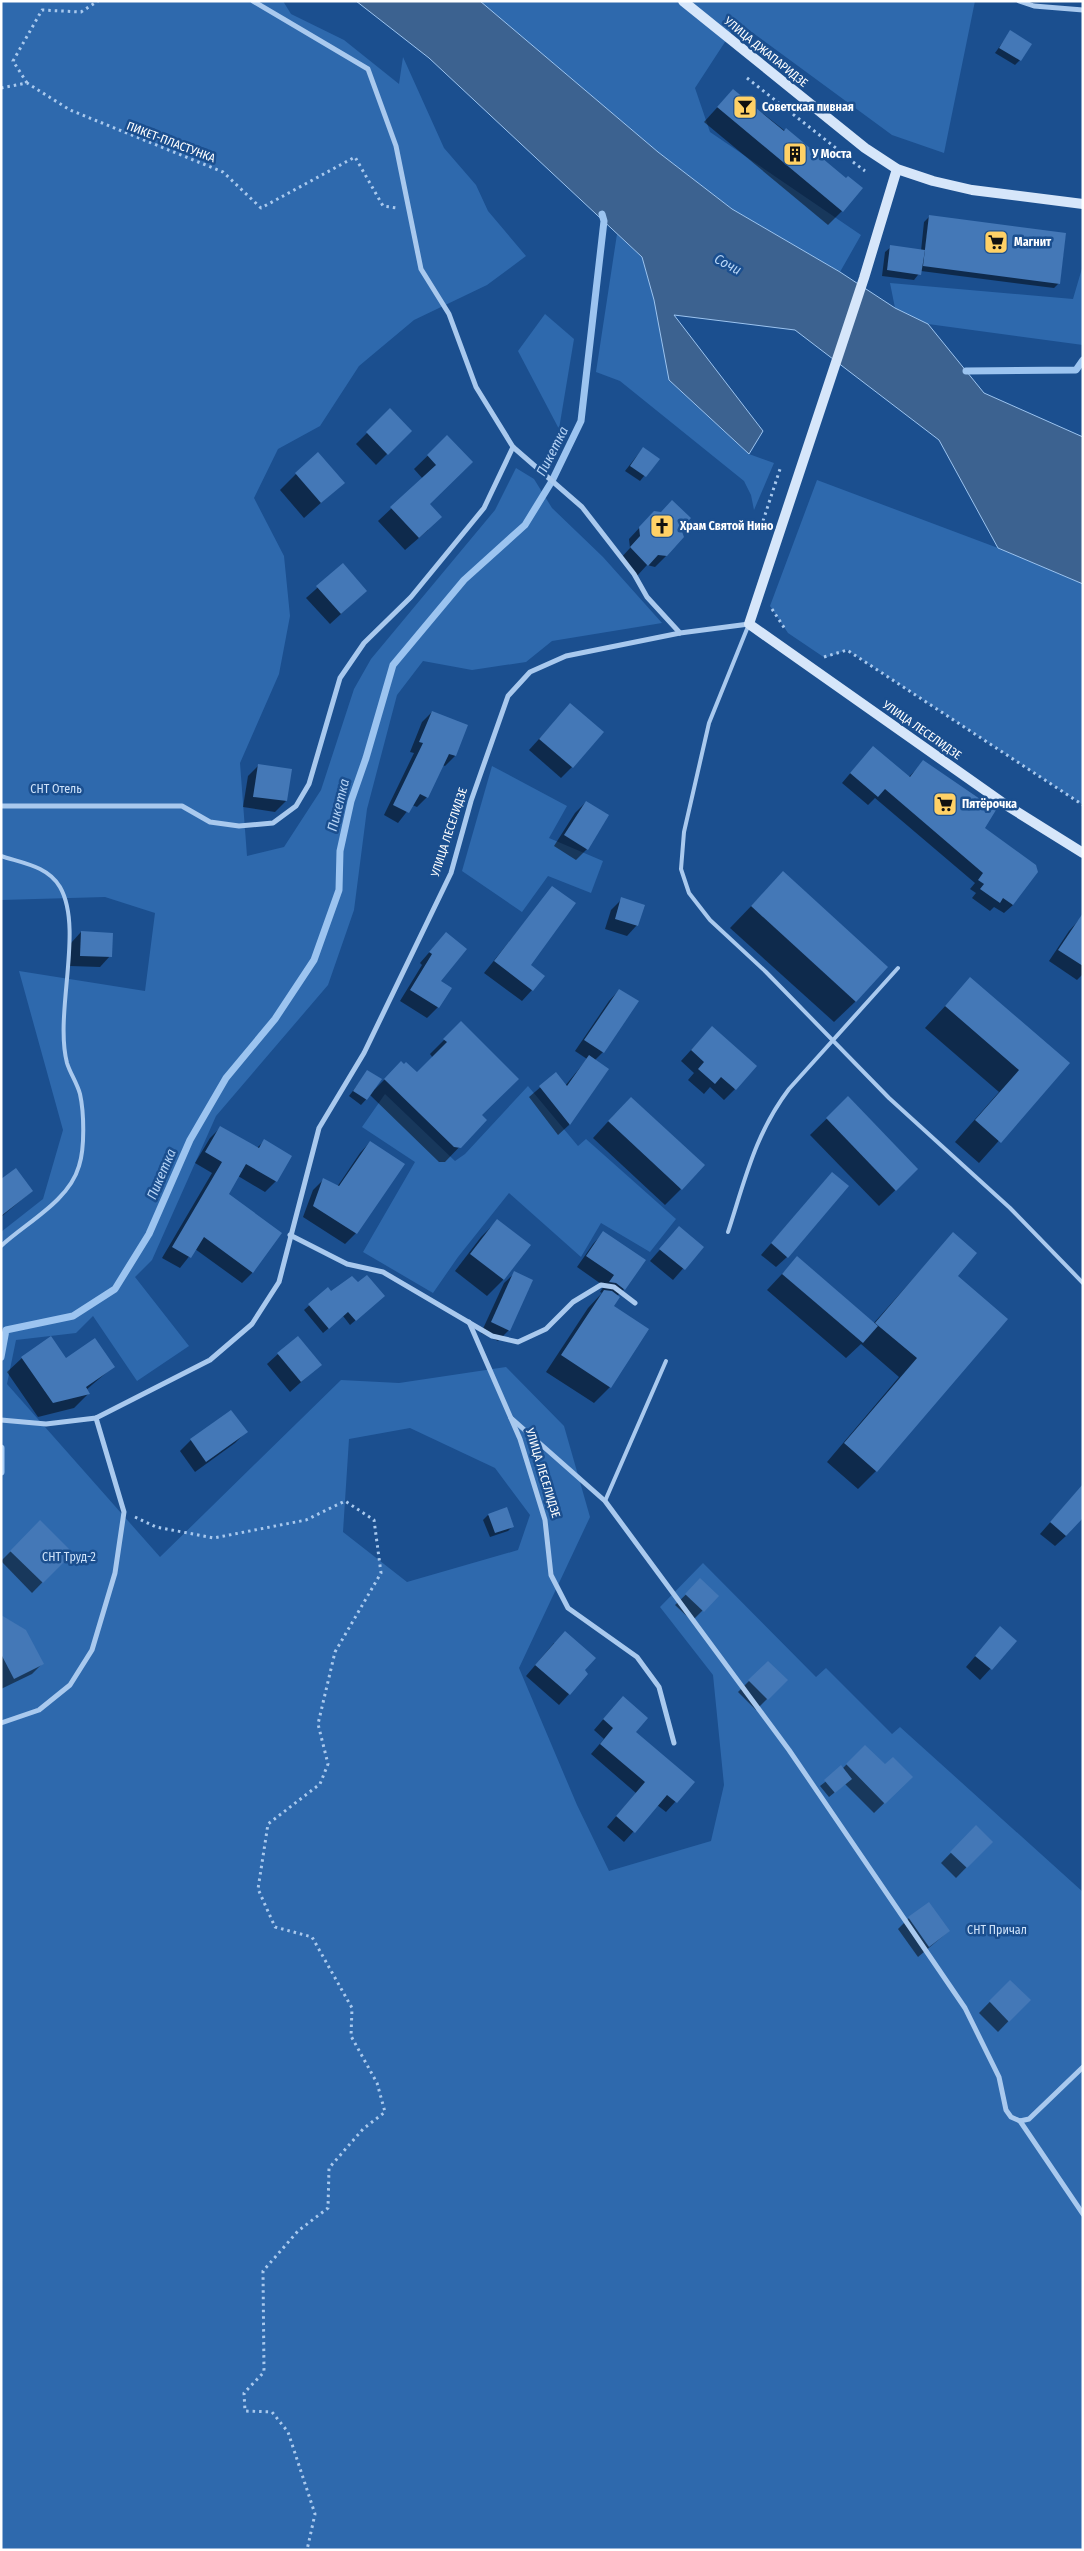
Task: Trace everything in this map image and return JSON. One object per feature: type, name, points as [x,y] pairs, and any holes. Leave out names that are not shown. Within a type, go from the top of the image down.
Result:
[{"type":"street","points":[[253,1],[368,69],[396,146],[421,269],[449,314],[476,387],[513,447],[582,507],[634,574],[647,598],[680,633]]},
{"type":"street","name":"УЛИЦА ДЖАПАРИДЗЕ","points":[[683,1],[865,148],[897,169],[972,190],[1083,204]]},
{"type":"street","points":[[1019,1],[1034,6],[1083,10]]},
{"type":"street","points":[[749,624],[864,278],[897,169]]},
{"type":"street","points":[[1,806],[182,806],[210,822],[239,826],[273,823],[296,806],[309,784],[340,678],[364,643],[411,597],[484,508],[513,447]]},
{"type":"street","name":"УЛИЦА ЛЕСЕЛИДЗЕ","points":[[3,1420],[46,1424],[96,1418],[210,1360],[252,1324],[279,1282],[319,1128],[364,1053],[451,873],[472,801],[508,696],[530,672],[566,656],[680,633],[749,624],[1006,804],[1083,853]]},
{"type":"street","points":[[290,1235],[347,1264],[383,1272],[492,1336],[518,1342],[546,1329],[573,1302],[601,1285],[614,1287],[635,1303]]},
{"type":"street","name":"УЛИЦА ЛЕСЕЛИДЗЕ","points":[[469,1322],[520,1439],[545,1520],[551,1575],[568,1608],[637,1657],[659,1687],[674,1743]]},
{"type":"street","points":[[1,1723],[39,1710],[70,1685],[92,1650],[116,1573],[124,1512],[96,1418]]},
{"type":"street","points":[[512,1418],[605,1501],[789,1750],[960,2000],[999,2077],[1006,2110],[1012,2117],[1020,2121],[1083,2214]]},
{"type":"street","points":[[1020,2121],[1029,2119],[1083,2067]]},
{"type":"lane","points":[[749,624],[708,723],[684,832],[681,869],[689,893],[710,920],[766,972],[889,1098],[1010,1208],[1083,1283]]},
{"type":"lane","points":[[1,856],[44,869],[60,886],[69,914],[64,1027],[67,1062],[80,1094],[83,1142],[80,1165],[70,1185],[1,1246]]},
{"type":"lane","points":[[728,1232],[760,1134],[789,1089],[898,968]]},
{"type":"lane","points":[[605,1501],[666,1362]]},
{"type":"path","points":[[1,88],[27,83],[13,61],[42,10],[81,12],[98,1]]},
{"type":"path","points":[[747,78],[864,171]]},
{"type":"path","name":"ПИКЕТ-ПЛАСТУНКА","points":[[27,83],[70,110],[223,172],[261,208],[355,157],[383,206],[409,210]]},
{"type":"path","points":[[763,521],[781,466]]},
{"type":"path","points":[[770,606],[788,633]]},
{"type":"path","points":[[818,653],[825,658],[847,650],[1083,805]]},
{"type":"path","points":[[124,1512],[156,1527],[214,1538],[306,1520],[345,1501],[374,1520],[381,1573],[335,1652],[318,1724],[328,1764],[320,1784],[268,1824],[258,1890],[275,1927],[312,1937],[352,2008],[351,2036],[378,2083],[385,2112],[363,2129],[329,2168],[328,2208],[298,2232],[262,2271],[264,2372],[244,2393],[245,2410],[272,2412],[288,2432],[315,2514],[306,2550]]},
{"type":"green space","points":[[1,1],[283,1],[291,14],[344,40],[399,84],[403,57],[444,148],[476,185],[488,211],[526,256],[487,285],[414,320],[359,366],[320,426],[278,449],[254,498],[284,556],[290,616],[279,674],[240,763],[247,856],[284,847],[321,790],[354,689],[371,659],[495,510],[516,468],[534,479],[552,508],[603,557],[662,623],[552,641],[526,662],[472,670],[423,661],[397,695],[367,809],[354,910],[328,985],[216,1116],[152,1260],[135,1277],[189,1346],[137,1381],[93,1316],[76,1333],[16,1340],[7,1384],[160,1557],[341,1380],[399,1383],[506,1367],[564,1426],[590,1517],[519,1668],[577,1805],[609,1871],[711,1841],[724,1785],[713,1675],[660,1607],[703,1563],[816,1677],[826,1668],[892,1734],[900,1727],[1083,1892],[1083,2550],[1,2550],[1,1232],[43,1199],[63,1130],[19,971],[145,991],[155,913],[105,897],[1,900]],"holes":[[[410,1428],[495,1468],[530,1515],[518,1550],[407,1582],[343,1532],[349,1439]]]},
{"type":"green space","points":[[480,1],[975,1],[944,153],[892,135],[738,22],[695,88],[710,132],[861,235],[840,272],[732,209],[658,152]]},
{"type":"green space","points":[[617,234],[642,257],[654,300],[749,454],[774,463],[754,510],[751,495],[744,481],[620,381],[596,372]]},
{"type":"green space","points":[[1083,265],[1083,345],[928,324],[895,308],[890,283],[1073,299]]},
{"type":"green space","points":[[545,314],[574,339],[559,429],[518,351]]},
{"type":"green space","points":[[817,480],[998,548],[1083,584],[1083,805],[847,650],[825,658],[788,633],[770,606]]},
{"type":"green space","points":[[492,766],[567,806],[549,838],[603,861],[591,893],[548,876],[522,912],[462,871]]},
{"type":"green space","points":[[528,1086],[578,1146],[586,1139],[676,1219],[650,1252],[601,1223],[581,1257],[509,1193],[458,1257],[433,1293],[363,1252],[415,1162],[362,1127],[385,1094],[455,1161],[465,1154]]},
{"type":"water","name":"Сочи","points":[[356,1],[480,1],[658,152],[732,209],[840,272],[895,308],[928,324],[984,393],[1083,437],[1083,584],[998,548],[939,440],[795,330],[674,315],[763,431],[749,454],[669,380],[654,300],[642,257],[429,58]]},
{"type":"building","points":[[1010,30],[1032,44],[1021,61],[999,48]]},
{"type":"building","points":[[733,89],[784,131],[786,128],[846,178],[848,176],[863,188],[843,212],[717,107]]},
{"type":"building","name":"Магнит","points":[[929,215],[1066,233],[1060,284],[923,266]]},
{"type":"building","points":[[890,245],[925,250],[921,275],[887,270]]},
{"type":"building","points":[[390,408],[412,431],[388,455],[366,432]]},
{"type":"building","points":[[447,435],[473,462],[430,504],[442,517],[419,538],[390,507],[436,465],[427,455]]},
{"type":"building","points":[[643,447],[660,459],[646,477],[630,466]]},
{"type":"building","points":[[318,452],[345,483],[321,503],[295,473]]},
{"type":"building","points":[[672,500],[691,518],[681,529],[684,537],[667,556],[658,555],[648,566],[630,547],[640,536],[639,527],[654,511],[661,512]]},
{"type":"building","points":[[343,563],[367,591],[341,614],[316,586]]},
{"type":"building","points":[[570,703],[604,732],[573,768],[539,739]]},
{"type":"building","points":[[432,711],[468,725],[456,756],[449,754],[428,798],[420,794],[409,813],[393,805],[423,743],[419,742]]},
{"type":"building","points":[[873,746],[910,777],[923,760],[996,810],[985,828],[1036,865],[1038,872],[1013,905],[1003,898],[1000,903],[980,889],[984,884],[978,880],[983,873],[885,789],[878,797],[850,773]]},
{"type":"building","points":[[258,764],[292,769],[287,801],[253,797]]},
{"type":"building","points":[[586,801],[609,815],[588,850],[564,835]]},
{"type":"building","points":[[783,871],[888,967],[856,1002],[751,906]]},
{"type":"building","points":[[552,886],[576,903],[531,965],[545,976],[533,991],[494,961]]},
{"type":"building","points":[[621,897],[645,905],[638,926],[615,919]]},
{"type":"building","points":[[1083,913],[1083,966],[1058,950]]},
{"type":"building","points":[[81,931],[113,933],[112,957],[80,956]]},
{"type":"building","points":[[446,932],[467,949],[441,981],[452,988],[439,1008],[410,990],[432,954],[429,952]]},
{"type":"building","points":[[970,977],[1070,1063],[1001,1143],[975,1120],[1019,1070],[945,1006]]},
{"type":"building","points":[[619,989],[639,1001],[604,1053],[584,1040]]},
{"type":"building","points":[[461,1021],[519,1079],[482,1115],[487,1120],[461,1148],[454,1147],[384,1079],[401,1061],[404,1064],[406,1062],[417,1072],[447,1042],[443,1039]]},
{"type":"building","points":[[712,1026],[757,1066],[736,1090],[721,1077],[715,1084],[698,1069],[704,1062],[691,1050]]},
{"type":"building","points":[[589,1055],[609,1069],[570,1125],[539,1086],[556,1072],[567,1086]]},
{"type":"building","points":[[367,1070],[382,1079],[367,1100],[353,1091]]},
{"type":"building","points":[[848,1096],[918,1169],[896,1191],[826,1118]]},
{"type":"building","points":[[631,1097],[705,1165],[682,1190],[608,1121]]},
{"type":"building","points":[[220,1126],[259,1148],[264,1139],[292,1156],[277,1182],[246,1164],[229,1194],[282,1233],[253,1273],[204,1237],[191,1258],[172,1247],[222,1162],[205,1152]]},
{"type":"building","points":[[370,1141],[405,1164],[357,1234],[313,1206],[323,1178],[339,1186]]},
{"type":"building","points":[[16,1168],[33,1191],[1,1216],[1,1179]]},
{"type":"building","points":[[832,1172],[849,1186],[788,1258],[771,1243]]},
{"type":"building","points":[[497,1219],[531,1245],[504,1280],[470,1254]]},
{"type":"building","points":[[679,1226],[704,1247],[685,1270],[659,1249]]},
{"type":"building","points":[[603,1231],[646,1260],[625,1290],[616,1283],[609,1282],[614,1275],[586,1256]]},
{"type":"building","points":[[953,1232],[977,1253],[958,1276],[1008,1319],[877,1472],[844,1443],[917,1358],[875,1323]]},
{"type":"building","points":[[797,1256],[878,1326],[863,1343],[782,1274]]},
{"type":"building","points":[[514,1271],[533,1280],[510,1331],[491,1322]]},
{"type":"building","points":[[367,1275],[385,1296],[356,1321],[348,1312],[329,1329],[308,1304],[328,1287],[331,1291],[352,1276],[358,1282]]},
{"type":"building","points":[[604,1290],[612,1291],[620,1297],[614,1306],[649,1329],[611,1388],[561,1355]]},
{"type":"building","points":[[51,1336],[66,1358],[95,1338],[115,1367],[86,1387],[90,1394],[53,1403],[21,1357]]},
{"type":"building","points":[[298,1336],[322,1365],[301,1382],[277,1353]]},
{"type":"building","points":[[231,1410],[248,1432],[206,1462],[190,1439]]},
{"type":"building","points":[[1083,1484],[1083,1518],[1066,1536],[1050,1522]]},
{"type":"building","points":[[507,1507],[514,1527],[495,1533],[488,1514]]},
{"type":"building","points":[[40,1520],[73,1553],[43,1583],[10,1551]]},
{"type":"building","points":[[700,1578],[719,1596],[704,1612],[685,1594]]},
{"type":"building","points":[[1,1615],[26,1630],[44,1664],[14,1679],[1,1654]]},
{"type":"building","points":[[1000,1626],[1017,1641],[992,1670],[975,1656]]},
{"type":"building","points":[[565,1631],[596,1658],[585,1670],[588,1674],[570,1695],[535,1665]]},
{"type":"building","points":[[768,1661],[788,1680],[768,1700],[748,1680]]},
{"type":"building","points":[[623,1696],[648,1718],[636,1732],[695,1782],[677,1803],[667,1795],[635,1833],[616,1816],[645,1782],[600,1744],[613,1728],[603,1719]]},
{"type":"building","points":[[865,1745],[885,1764],[893,1757],[913,1777],[885,1804],[846,1764]]},
{"type":"building","points":[[841,1765],[852,1779],[835,1793],[824,1780]]},
{"type":"building","points":[[976,1825],[993,1842],[967,1868],[950,1852]]},
{"type":"building","points":[[929,1902],[950,1931],[929,1947],[908,1917]]},
{"type":"building","points":[[1010,1980],[1031,2000],[1009,2022],[989,2001]]},
{"type":"waterway","name":"Пикетка","points":[[1,1357],[6,1330],[73,1316],[115,1289],[149,1234],[190,1140],[226,1078],[275,1019],[314,960],[339,890],[340,851],[351,801],[366,758],[393,665],[464,580],[525,525],[552,481],[581,421],[604,221],[602,214]]},
{"type":"waterway","points":[[966,371],[1076,370],[1083,360]]},
{"type":"waterway","name":"Пикетка","points":[[1,1448],[1,1472]]},
{"type":"place","name":"Советская пивная","points":[[745,107]]},
{"type":"place","name":"У Моста","points":[[795,154]]},
{"type":"place","name":"Магнит","points":[[996,242]]},
{"type":"place","name":"Храм Святой Нино","points":[[662,526]]},
{"type":"place","name":"Пятёрочка","points":[[945,804]]},
{"type":"park label","name":"СНТ Отель","points":[[56,789]]},
{"type":"park label","name":"СНТ Труд-2","points":[[69,1557]]},
{"type":"park label","name":"СНТ Причал","points":[[997,1930]]}]
